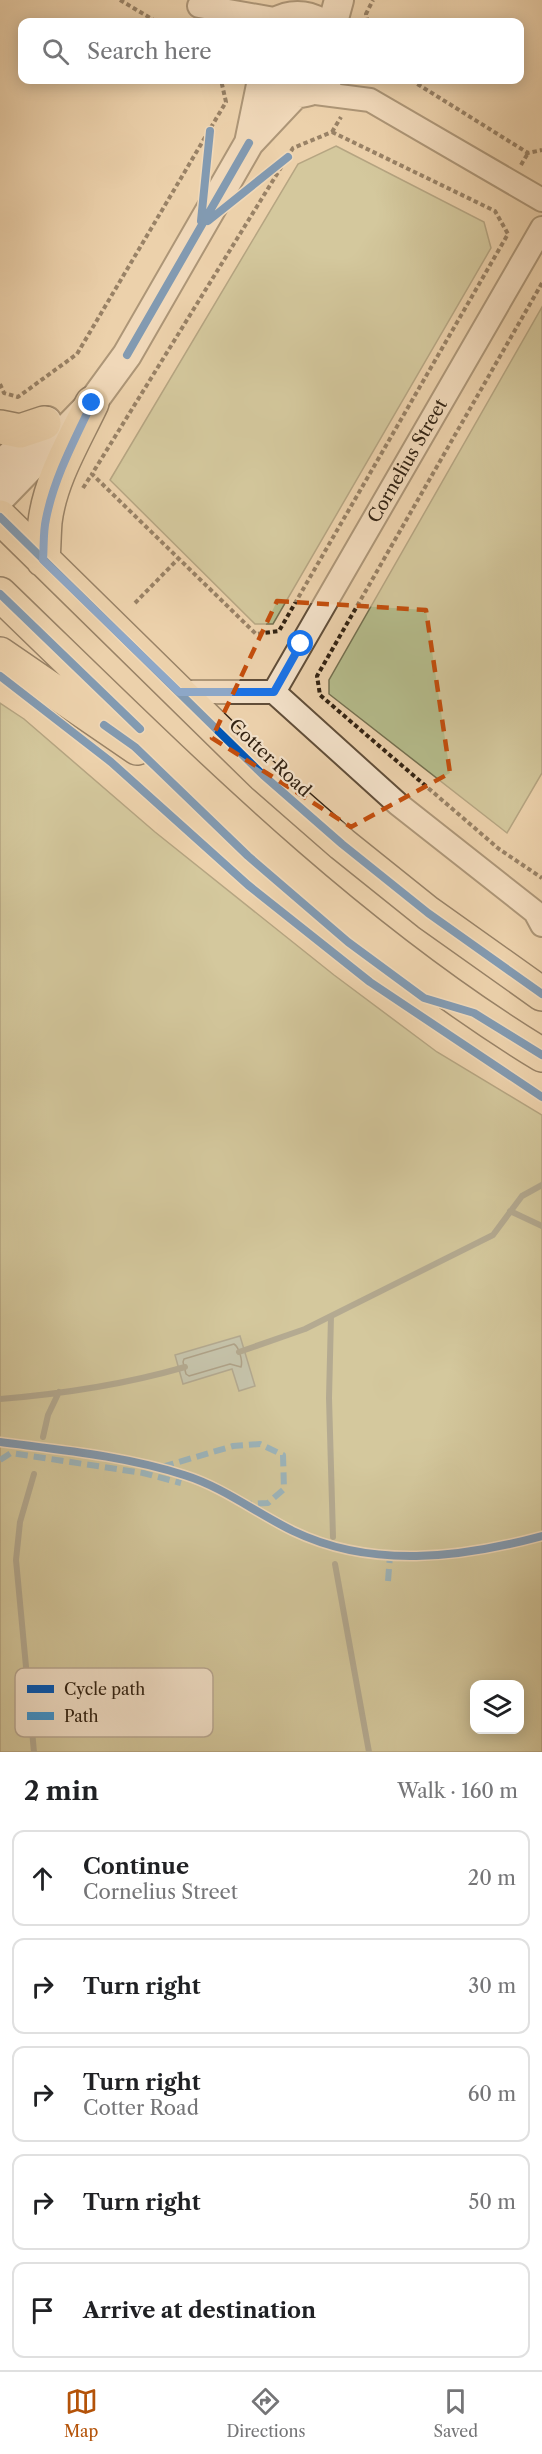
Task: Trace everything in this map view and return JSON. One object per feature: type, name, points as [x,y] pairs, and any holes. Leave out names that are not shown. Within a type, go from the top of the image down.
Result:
[{"type":"main road","points":[[43,560],[45,520],[53,490],[66,455],[92,403]]},
{"type":"main road","points":[[0,427],[20,431],[44,423]]},
{"type":"main road","name":"Cotter Road","points":[[0,517],[263,775],[342,844],[428,913],[541,986]]},
{"type":"main road","points":[[0,594],[206,793],[299,878],[474,1013],[542,1055]]},
{"type":"main road","points":[[0,654],[135,747],[248,856],[348,942],[424,998],[474,1013]]},
{"type":"street","points":[[334,18],[339,0]]},
{"type":"street","points":[[194,3],[309,18]]},
{"type":"street","points":[[194,3],[212,18]]},
{"type":"street","points":[[249,143],[261,84]]},
{"type":"street","points":[[273,84],[283,91],[310,88],[370,100],[542,200]]},
{"type":"street","points":[[359,84],[370,100]]},
{"type":"street","points":[[0,498],[92,403],[127,355],[249,143],[310,88]]},
{"type":"street","name":"Cornelius Street","points":[[274,692],[542,228]]},
{"type":"street","points":[[0,466],[44,423],[127,355]]},
{"type":"street","points":[[179,692],[274,692],[398,804],[535,912],[542,925]]},
{"type":"path","points":[[120,0],[150,18]]},
{"type":"path","points":[[367,18],[366,14],[371,2]]},
{"type":"path","points":[[0,384],[4,393],[18,397],[77,354],[226,102],[223,84]]},
{"type":"path","points":[[417,84],[528,153],[542,150]]},
{"type":"path","points":[[208,152],[210,131]]},
{"type":"path","points":[[332,132],[495,211],[508,234],[279,631],[256,634],[93,474],[288,157],[293,148],[332,132]]},
{"type":"path","points":[[262,178],[288,157]]},
{"type":"path","points":[[542,283],[317,676],[320,695],[499,849],[542,878]]},
{"type":"path","points":[[135,603],[178,559]]},
{"type":"highlighted area","points":[[277,601],[426,610],[450,773],[351,827],[212,738]]},
{"type":"green space","points":[[336,146],[484,222],[491,248],[273,624],[255,624],[110,480],[298,164]]},
{"type":"green space","points":[[542,307],[542,773],[507,833],[329,694],[329,680]]},
{"type":"green space","points":[[0,703],[24,719],[155,832],[334,975],[437,1052],[542,1115],[542,1752],[0,1752]]},
{"type":"water","points":[[240,1336],[255,1386],[239,1391],[232,1369],[183,1384],[175,1355]]},
{"type":"waterway","points":[[239,1352],[305,1329],[493,1235],[522,1196],[542,1185]]},
{"type":"waterway","points":[[510,1211],[542,1226]]},
{"type":"waterway","points":[[331,1316],[329,1398],[333,1537]]},
{"type":"waterway","points":[[0,1399],[94,1387],[185,1367]]},
{"type":"waterway","points":[[43,1437],[48,1415],[59,1392]]},
{"type":"waterway","points":[[26,1668],[16,1560],[20,1522],[34,1474]]},
{"type":"waterway","points":[[335,1564],[369,1752]]},
{"type":"waterway","points":[[33,1737],[34,1752]]},
{"type":"marked path","points":[[162,1467],[233,1446],[260,1444],[283,1455],[284,1489],[268,1503],[249,1504]]},
{"type":"marked path","points":[[0,1460],[11,1453],[143,1473],[181,1483]]},
{"type":"marked path","points":[[388,1581],[390,1556]]},
{"type":"cycle path","points":[[201,221],[210,131]]},
{"type":"cycle path","points":[[127,355],[249,143]]},
{"type":"cycle path","points":[[208,221],[288,157]]},
{"type":"cycle path","points":[[0,517],[263,775],[342,844],[428,913],[542,994]]},
{"type":"cycle path","points":[[0,594],[140,729]]},
{"type":"cycle path","points":[[0,676],[111,762],[248,885],[370,982],[542,1097]]},
{"type":"cycle path","points":[[104,725],[135,747],[248,856],[348,942],[424,998],[474,1013],[542,1055]]},
{"type":"cycle path","points":[[0,1442],[116,1458],[162,1468],[198,1480],[226,1493],[293,1531],[323,1543],[354,1551],[416,1556],[448,1554],[480,1550],[542,1536]]},
{"type":"route","points":[[92,403],[66,455],[53,490],[45,520],[43,560],[179,692],[274,692],[301,644]]}]
